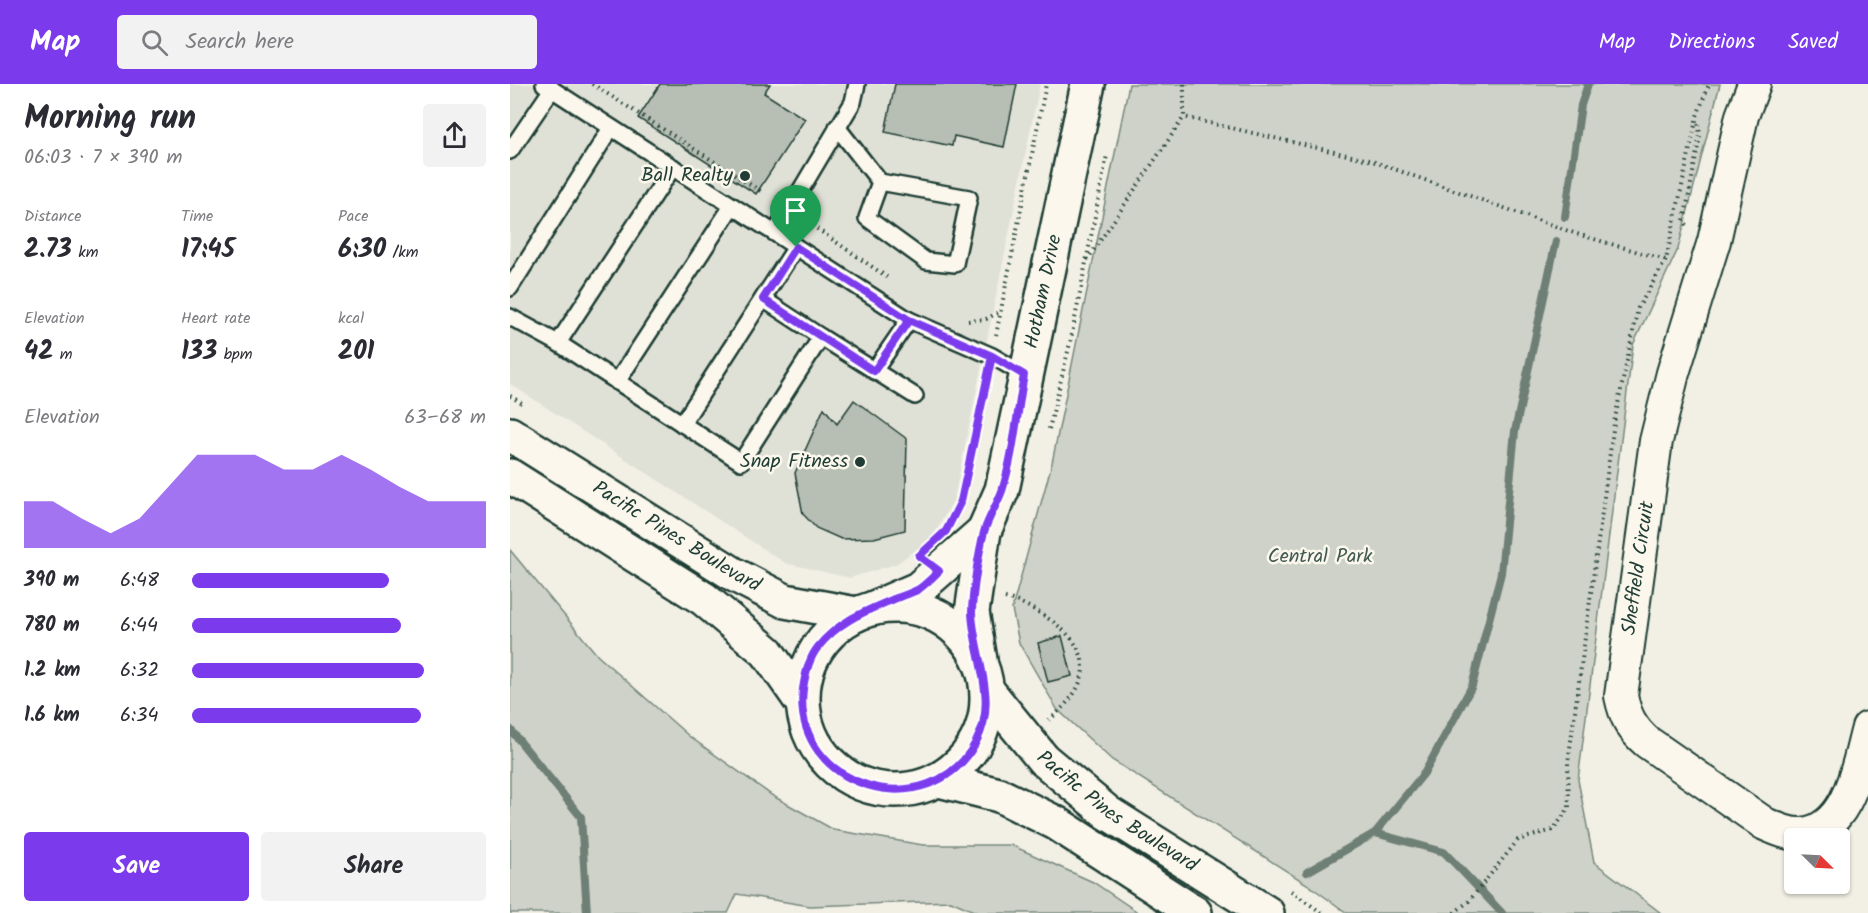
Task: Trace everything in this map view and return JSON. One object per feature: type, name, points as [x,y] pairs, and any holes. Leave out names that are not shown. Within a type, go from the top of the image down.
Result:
[{"type":"main road","name":"Hotham Drive","points":[[865,611],[918,589],[984,531],[1002,490],[1024,375],[1088,84]]},
{"type":"main road","name":"Pacific Pines Boulevard","points":[[510,434],[735,575],[785,601],[865,611]]},
{"type":"main road","name":"Pacific Pines Boulevard","points":[[510,476],[704,599],[767,652],[802,702]]},
{"type":"main road","name":"Hotham Drive","points":[[983,675],[972,612],[986,594],[984,531]]},
{"type":"main road","points":[[906,606],[936,615],[962,633],[983,675],[985,717],[976,742],[960,764],[939,780],[909,790],[878,790],[849,779],[824,759],[808,732],[802,702],[805,675],[816,650],[833,629],[865,611],[906,606]]},
{"type":"main road","name":"Pacific Pines Boulevard","points":[[983,675],[1043,759],[1108,813],[1275,900]]},
{"type":"main road","name":"Pacific Pines Boulevard","points":[[939,780],[999,795],[1056,823],[1195,913]]},
{"type":"street","name":"Sheffield Circuit","points":[[1754,84],[1742,116],[1714,241],[1673,373],[1656,441],[1621,696],[1624,712],[1633,730],[1647,742],[1766,824],[1784,832],[1802,834],[1819,828],[1836,814],[1848,796],[1868,728]]},
{"type":"lane","points":[[775,233],[853,102],[857,84]]},
{"type":"lane","points":[[510,151],[548,87],[909,320],[992,356],[1024,375]]},
{"type":"lane","points":[[837,127],[880,182],[969,198],[955,264],[926,261],[867,218],[880,182]]},
{"type":"lane","points":[[510,288],[611,128]]},
{"type":"lane","points":[[558,343],[673,167]]},
{"type":"lane","points":[[617,382],[732,206]]},
{"type":"lane","points":[[682,424],[796,247]]},
{"type":"lane","points":[[763,299],[915,396]]},
{"type":"lane","points":[[510,317],[558,343],[741,462],[821,337]]},
{"type":"lane","points":[[874,371],[909,320]]},
{"type":"path","points":[[592,84],[762,192]]},
{"type":"path","points":[[951,521],[961,501],[1046,84]]},
{"type":"path","points":[[1086,262],[1184,117],[1184,84]]},
{"type":"path","points":[[1454,913],[1469,901],[1485,878],[1518,840],[1553,830],[1569,808],[1568,763],[1614,423],[1638,308],[1666,260],[1697,116],[1709,84]]},
{"type":"path","points":[[1184,117],[1369,160],[1577,234],[1666,260]]},
{"type":"path","points":[[1048,435],[1071,339],[1109,144]]},
{"type":"path","points":[[799,217],[894,282]]},
{"type":"path","points":[[961,321],[986,319],[1001,311]]},
{"type":"path","points":[[510,396],[528,406]]},
{"type":"path","points":[[986,594],[1026,605],[1064,630],[1079,647],[1083,659],[1078,686],[1062,709],[1047,723],[1041,715]]},
{"type":"path","points":[[1275,900],[1322,913]]},
{"type":"shaded area","points":[[510,84],[1040,84],[954,499],[932,538],[896,564],[850,578],[785,563],[510,384]]},
{"type":"green space","name":"Central Park","points":[[1129,84],[1720,84],[1678,249],[1633,345],[1578,780],[1594,862],[1661,913],[1347,913],[1307,884],[1112,760],[1057,709],[1019,643],[1012,609],[1052,463]]},
{"type":"green space","points":[[510,550],[598,656],[690,737],[773,796],[834,830],[923,845],[1011,845],[1093,882],[1139,913],[978,913],[951,901],[810,906],[737,894],[728,913],[510,913]]},
{"type":"building","points":[[660,84],[770,84],[764,93],[805,119],[756,194],[638,118]]},
{"type":"building","points":[[895,84],[1017,84],[1004,147],[954,136],[952,146],[885,132]]},
{"type":"building","points":[[854,400],[907,439],[905,530],[874,538],[841,539],[816,528],[803,514],[795,473],[824,408],[837,424]]},
{"type":"building","points":[[1062,636],[1072,676],[1048,682],[1038,643]]},
{"type":"waterway","points":[[1565,217],[1581,105],[1588,84]]},
{"type":"waterway","points":[[1307,872],[1375,833],[1425,772],[1472,686],[1501,573],[1515,431],[1556,241]]},
{"type":"waterway","points":[[510,729],[581,817],[587,913]]},
{"type":"waterway","points":[[1375,833],[1444,852],[1502,913]]},
{"type":"place","name":"Ball Realty","points":[[745,176]]},
{"type":"place","name":"Snap Fitness","points":[[860,462]]},
{"type":"route","points":[[796,247],[763,299],[874,371],[909,320],[951,338],[992,356],[961,501],[946,531],[919,556],[939,571],[918,589],[856,614],[833,629],[816,650],[805,675],[802,702],[808,732],[824,759],[849,779],[878,790],[909,790],[939,780],[960,764],[976,742],[985,717],[987,690],[972,612],[984,531],[1002,490],[1024,375],[992,356],[909,320],[796,247]]}]
